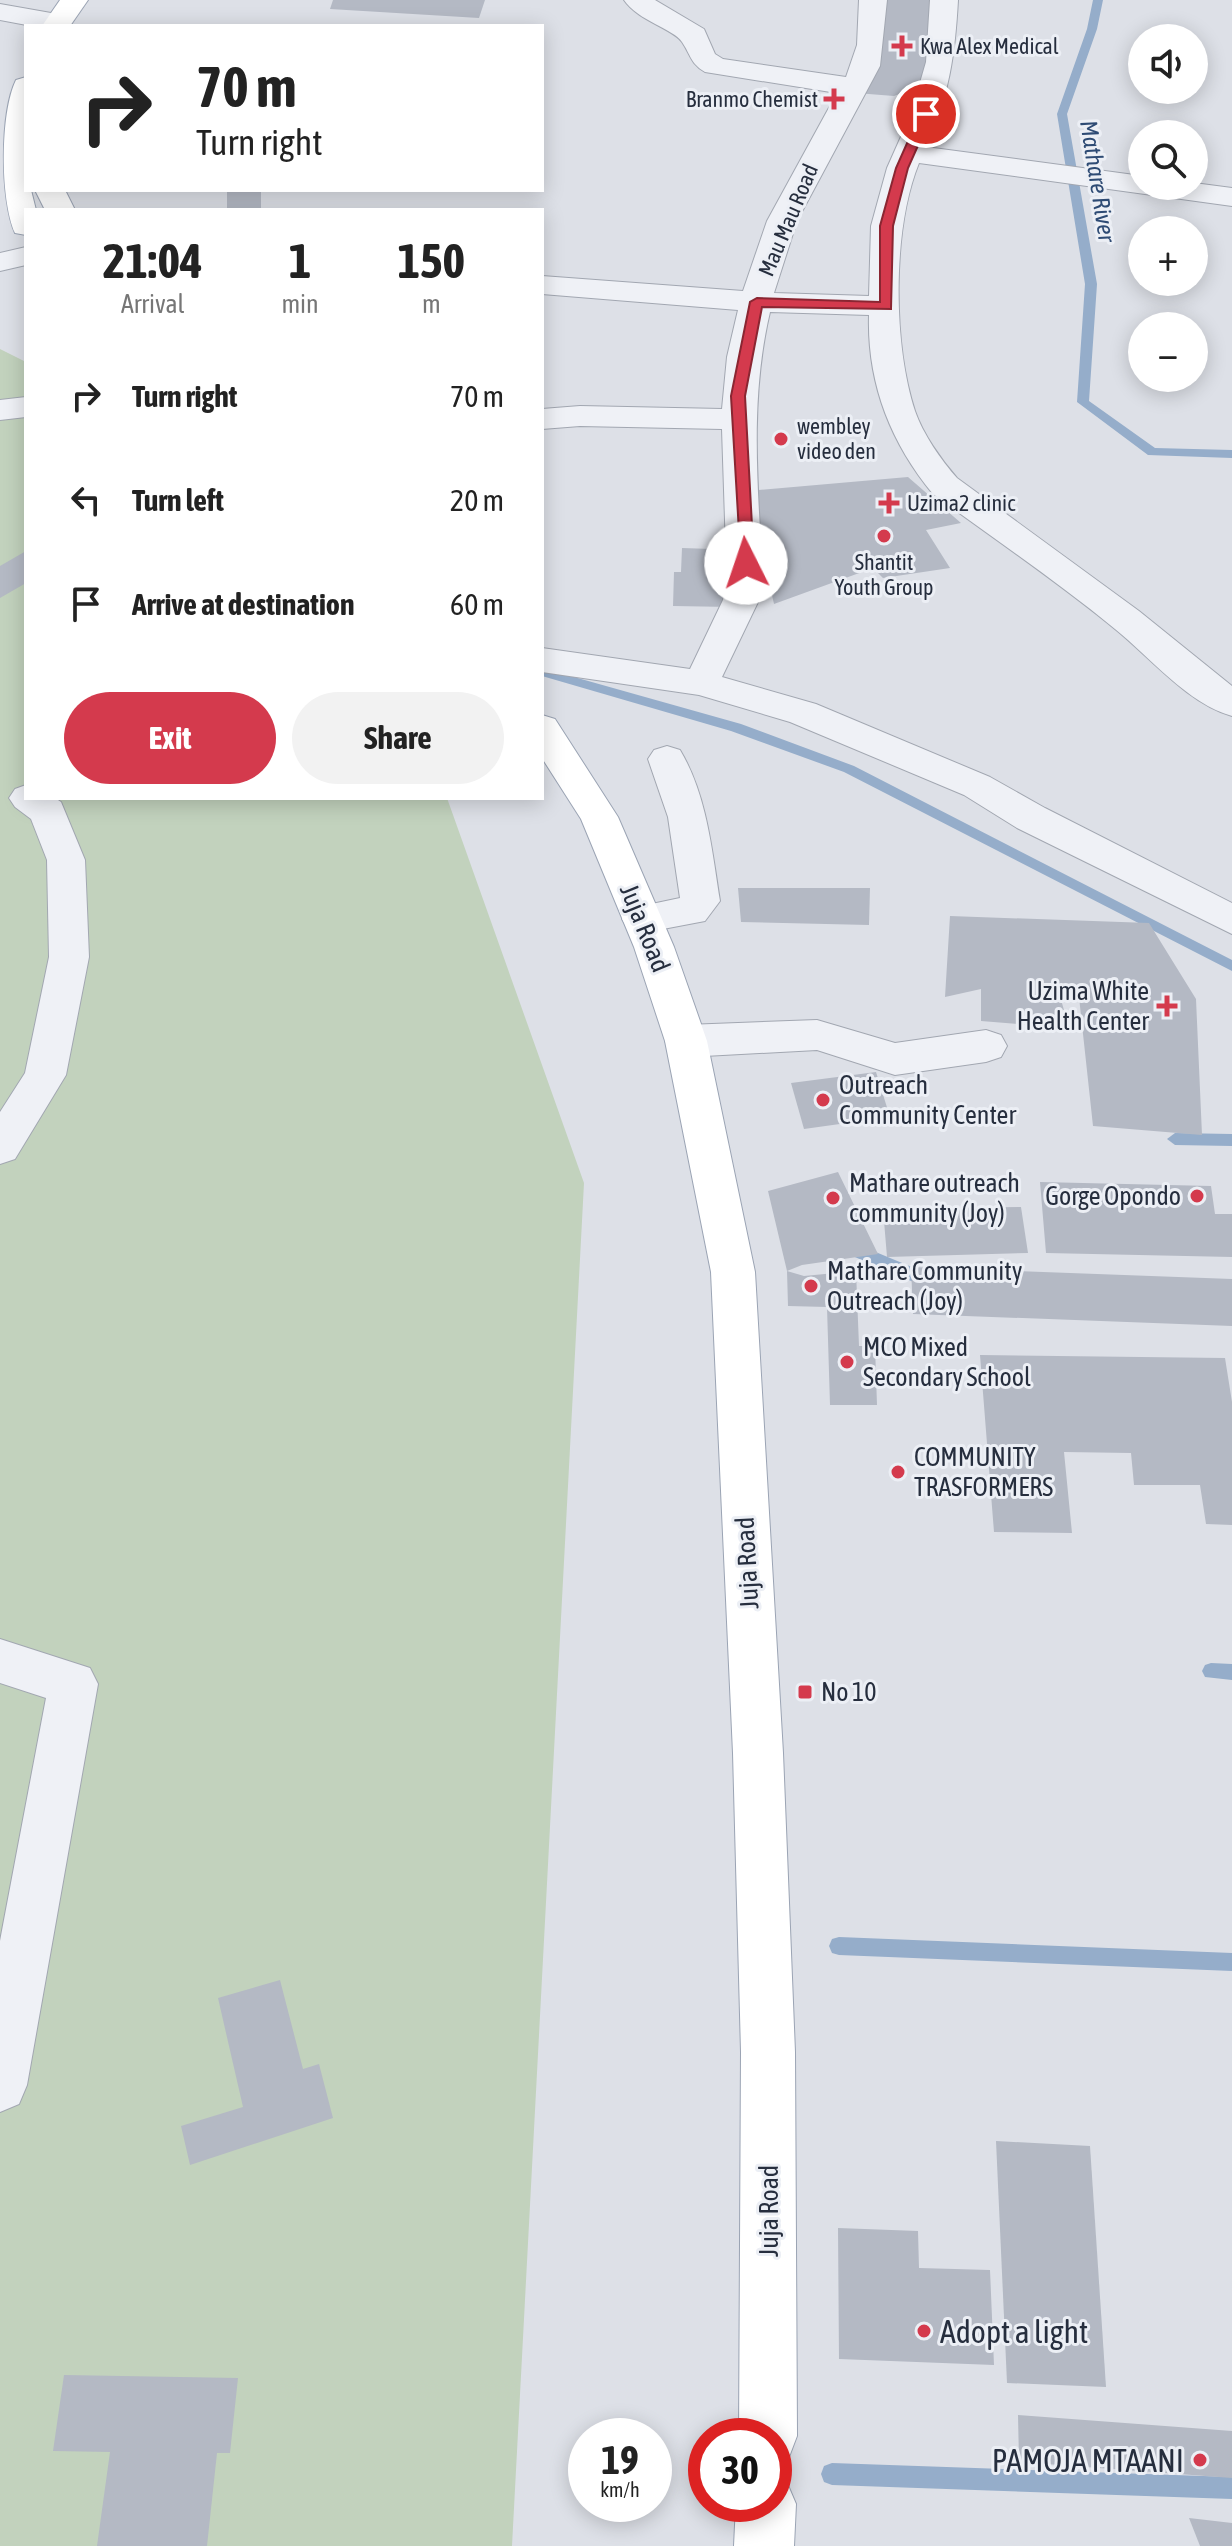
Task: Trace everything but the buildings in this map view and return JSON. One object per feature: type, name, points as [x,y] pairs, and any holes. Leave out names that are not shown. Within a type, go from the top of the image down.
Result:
[{"type":"main road","points":[[24,92],[11,132],[16,193],[24,219]]},
{"type":"main road","name":"Juja Road","points":[[544,731],[599,817],[642,919],[686,1041],[719,1183],[733,1272],[734,1345],[758,1753],[768,2052],[768,2418]]},
{"type":"main road","points":[[764,2546],[765,2522]]},
{"type":"street","points":[[638,0],[657,16],[694,35],[702,58],[715,66],[854,87]]},
{"type":"street","name":"Mau Mau Road","points":[[701,683],[741,600],[745,581],[738,419],[743,357],[763,273],[782,221],[854,87],[871,45],[870,8],[873,0]]},
{"type":"street","points":[[944,0],[940,62],[926,114],[908,153],[886,226],[884,347],[899,413],[929,467],[945,486],[1126,619],[1193,676],[1232,704]]},
{"type":"street","points":[[0,12],[63,16]]},
{"type":"street","points":[[908,153],[1128,184]]},
{"type":"street","points":[[1208,194],[1232,197]]},
{"type":"street","points":[[0,262],[24,256]]},
{"type":"street","points":[[544,285],[757,302],[887,306]]},
{"type":"street","points":[[0,410],[24,407]]},
{"type":"street","points":[[544,419],[580,416],[738,419]]},
{"type":"street","points":[[544,660],[701,683],[803,713],[964,780],[1232,920]]},
{"type":"street","points":[[642,919],[691,911],[700,901],[687,817],[667,759]]},
{"type":"street","points":[[0,778],[24,795]]},
{"type":"street","points":[[0,1147],[45,1075],[69,957],[66,860],[47,811],[31,800]]},
{"type":"street","points":[[686,1041],[817,1035],[895,1059],[986,1046]]},
{"type":"street","points":[[0,1661],[73,1684],[0,2085]]},
{"type":"green space","points":[[0,349],[24,361],[24,800],[448,800],[584,1183],[512,2546],[0,2546]]},
{"type":"waterway","name":"Mathare River","points":[[1098,0],[1092,29],[1062,114],[1091,284],[1083,402],[1152,452],[1232,454]]},
{"type":"waterway","points":[[544,673],[736,727],[849,769],[1232,966]]},
{"type":"waterway","points":[[1175,1139],[1232,1140]]},
{"type":"waterway","points":[[849,1247],[930,1282]]},
{"type":"waterway","points":[[1211,1671],[1232,1672]]},
{"type":"waterway","points":[[839,1946],[1232,1962]]},
{"type":"waterway","points":[[832,2474],[1232,2488]]},
{"type":"place","name":"Kwa Alex Medical","points":[[902,46]]},
{"type":"place","name":"Branmo Chemist","points":[[834,99]]},
{"type":"place","name":"wembley video den","points":[[781,439]]},
{"type":"place","name":"Uzima2 clinic","points":[[889,503]]},
{"type":"place","name":"Shantit Youth Group","points":[[884,536]]},
{"type":"place","name":"Uzima White Health Center","points":[[1167,1006]]},
{"type":"place","name":"Outreach Community Center","points":[[823,1100]]},
{"type":"place","name":"Gorge Opondo","points":[[1197,1196]]},
{"type":"place","name":"Mathare outreach community (Joy)","points":[[833,1198]]},
{"type":"place","name":"Mathare Community Outreach (Joy)","points":[[811,1286]]},
{"type":"place","name":"MCO Mixed Secondary School","points":[[847,1362]]},
{"type":"place","name":"COMMUNITY TRASFORMERS","points":[[898,1472]]},
{"type":"place","name":"No 10","points":[[805,1692]]},
{"type":"place","name":"Adopt a light","points":[[924,2331]]},
{"type":"place","name":"PAMOJA MTAANI","points":[[1200,2460]]},
{"type":"route","points":[[746,563],[738,396],[743,357],[757,302],[887,306],[886,226],[902,168],[926,114]]}]
